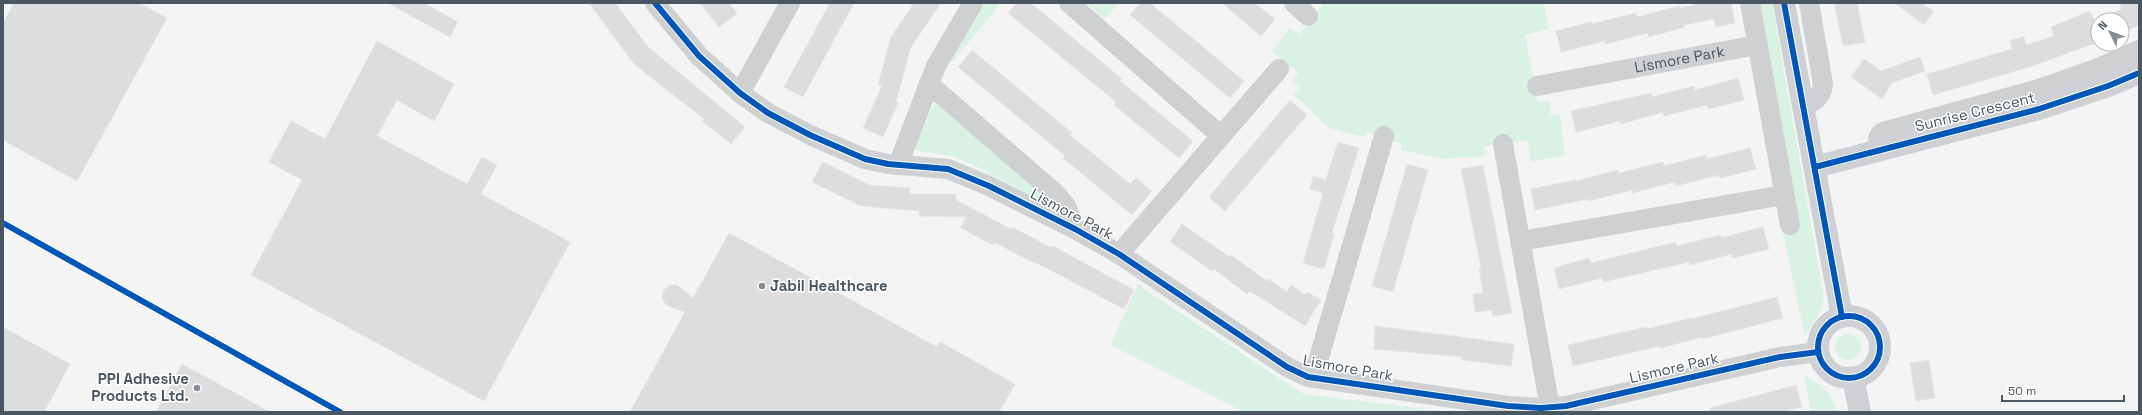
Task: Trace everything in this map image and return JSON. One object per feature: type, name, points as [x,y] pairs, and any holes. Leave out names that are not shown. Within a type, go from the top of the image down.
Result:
[{"type":"street","name":"Lismore Park","points":[[655,3],[688,44],[740,93],[774,117],[854,155],[876,162],[953,170],[1076,229],[1119,254],[1287,367],[1313,378],[1508,406],[1550,408],[1574,404],[1780,357],[1818,352]]},
{"type":"street","points":[[740,93],[790,3]]},
{"type":"street","points":[[898,164],[940,57],[973,3]]},
{"type":"street","points":[[1069,3],[1220,135]]},
{"type":"street","points":[[1750,3],[1790,225]]},
{"type":"street","points":[[1784,3],[1842,317]]},
{"type":"street","points":[[1803,107],[1815,101],[1820,96],[1823,84],[1809,3]]},
{"type":"street","name":"Lismore Park","points":[[1537,86],[1757,45]]},
{"type":"street","points":[[1880,150],[1877,140],[1879,135],[1883,132],[2039,89],[2096,69],[2139,50]]},
{"type":"street","name":"Lismore Park","points":[[1119,254],[1220,135],[1279,69]]},
{"type":"street","name":"Sunrise Crescent","points":[[1815,167],[2039,110],[2108,86],[2139,73]]},
{"type":"street","name":"Lismore Park","points":[[929,84],[1055,193],[1066,206],[1076,229]]},
{"type":"street","name":"Lismore Park","points":[[1313,378],[1384,136]]},
{"type":"street","points":[[1502,144],[1550,408]]},
{"type":"street","points":[[1520,241],[1784,195]]},
{"type":"street","points":[[1842,317],[1859,318],[1866,322],[1872,327],[1880,342],[1880,352],[1877,361],[1871,370],[1863,375],[1853,378],[1835,375],[1828,370],[1822,362],[1818,352],[1821,335],[1830,324],[1842,317]]},
{"type":"street","points":[[1853,378],[1860,412]]},
{"type":"green space","points":[[985,3],[1001,3],[952,62],[951,58],[971,22]]},
{"type":"green space","points":[[1087,3],[1119,3],[1104,19]]},
{"type":"green space","points":[[1324,3],[1544,3],[1548,29],[1525,35],[1538,102],[1549,101],[1551,115],[1560,114],[1565,155],[1531,162],[1527,140],[1484,146],[1485,156],[1444,159],[1401,150],[1401,144],[1368,132],[1364,137],[1329,128],[1293,94],[1300,87],[1292,81],[1298,73],[1272,51],[1290,28],[1300,34]]},
{"type":"green space","points":[[1759,3],[1772,3],[1824,299],[1821,310],[1805,337],[1783,232]]},
{"type":"green space","points":[[934,104],[947,109],[1050,199],[1045,203],[972,164],[951,156],[913,150]]},
{"type":"green space","points":[[1139,283],[1144,289],[1304,394],[1450,412],[1244,412],[1110,345]]},
{"type":"green space","points":[[1848,334],[1858,337],[1861,347],[1858,357],[1848,360],[1838,357],[1835,347],[1838,337]]},
{"type":"green space","points":[[1804,375],[1816,382],[1829,394],[1837,412],[1811,412]]},
{"type":"building","points":[[14,3],[139,3],[167,18],[77,181],[3,140],[3,23]]},
{"type":"building","points":[[388,3],[424,3],[458,22],[450,37]]},
{"type":"building","points":[[589,3],[615,3],[648,47],[745,127],[731,144],[702,121],[704,119],[634,64]]},
{"type":"building","points":[[700,3],[729,3],[737,14],[719,27]]},
{"type":"building","points":[[830,3],[854,3],[803,97],[784,87]]},
{"type":"building","points":[[914,3],[941,3],[911,47],[896,102],[898,103],[883,137],[863,128],[882,86],[878,84],[891,37]]},
{"type":"building","points":[[1017,3],[1031,3],[1122,79],[1120,81],[1193,141],[1179,158],[1114,105],[1116,102],[1008,13]]},
{"type":"building","points":[[1140,3],[1150,3],[1244,81],[1230,98],[1130,15]]},
{"type":"building","points":[[1222,3],[1255,3],[1275,19],[1261,36]]},
{"type":"building","points":[[1702,3],[1731,3],[1735,23],[1716,27],[1714,19],[1684,25],[1685,27],[1649,37],[1648,33],[1606,44],[1605,41],[1561,52],[1556,31],[1636,13],[1637,17],[1679,6],[1680,8]]},
{"type":"building","points":[[1834,3],[1857,3],[1865,42],[1843,46]]},
{"type":"building","points":[[1895,3],[1921,3],[1934,11],[1924,25]]},
{"type":"building","points":[[2119,3],[2139,3],[2139,25],[2130,29],[2130,12],[2115,12],[2122,9]]},
{"type":"building","points":[[2090,11],[2090,45],[2033,66],[1933,95],[1927,74],[2012,49],[2010,40],[2024,37],[2026,45],[2054,36],[2051,27]]},
{"type":"building","points":[[377,41],[454,84],[434,121],[397,100],[377,136],[467,184],[482,157],[497,165],[481,194],[570,242],[484,401],[251,275],[302,180],[269,162],[291,121],[325,139]]},
{"type":"building","points":[[972,50],[1072,133],[1070,135],[1130,184],[1136,178],[1152,191],[1132,215],[1063,158],[1065,156],[958,67]]},
{"type":"building","points":[[1920,57],[1925,71],[1892,83],[1882,99],[1851,77],[1864,59],[1881,71]]},
{"type":"building","points":[[1738,78],[1744,100],[1708,109],[1707,105],[1664,116],[1663,112],[1621,124],[1620,121],[1576,132],[1571,111],[1651,93],[1652,97],[1694,86],[1695,90]]},
{"type":"building","points":[[1290,100],[1307,115],[1225,211],[1209,197]]},
{"type":"building","points":[[1338,142],[1359,148],[1332,233],[1334,234],[1324,269],[1303,263],[1323,193],[1310,189],[1313,176],[1326,180]]},
{"type":"building","points":[[1750,148],[1756,169],[1720,178],[1719,175],[1676,186],[1675,182],[1632,193],[1632,190],[1588,201],[1588,199],[1535,210],[1531,189],[1576,181],[1618,170],[1619,173],[1663,162],[1664,166],[1706,155],[1707,159]]},
{"type":"building","points":[[823,162],[869,185],[910,188],[910,194],[956,194],[956,200],[1011,229],[1012,227],[1052,248],[1053,246],[1134,290],[1124,309],[1035,262],[1034,263],[994,242],[993,245],[961,228],[966,217],[919,216],[919,211],[861,206],[812,182]]},
{"type":"building","points":[[1407,164],[1428,170],[1393,292],[1372,286]]},
{"type":"building","points":[[1483,165],[1512,313],[1493,316],[1492,310],[1475,312],[1473,294],[1483,293],[1479,268],[1481,267],[1461,169]]},
{"type":"building","points":[[1182,224],[1230,257],[1231,255],[1267,281],[1268,279],[1287,292],[1291,285],[1305,295],[1307,292],[1321,300],[1305,326],[1250,291],[1247,294],[1214,269],[1212,271],[1170,242]]},
{"type":"building","points":[[1763,227],[1769,249],[1733,258],[1732,254],[1690,265],[1689,262],[1603,282],[1602,278],[1559,289],[1554,268],[1589,258],[1591,263],[1676,242],[1677,246],[1720,235],[1721,238]]},
{"type":"building","name":"Jabil Healthcare","points":[[729,233],[937,347],[940,342],[1015,384],[999,412],[630,412],[685,312],[666,305],[662,298],[664,290],[669,285],[677,285],[693,298]]},
{"type":"building","points":[[1777,297],[1783,318],[1703,339],[1703,337],[1660,348],[1660,346],[1573,366],[1568,345],[1646,327],[1647,329],[1691,319]]},
{"type":"building","points":[[1375,326],[1514,344],[1511,366],[1462,360],[1462,357],[1374,349]]},
{"type":"building","points":[[3,327],[70,364],[44,412],[3,412]]},
{"type":"building","points":[[1929,360],[1935,398],[1916,401],[1910,363]]},
{"type":"building","name":"PPI Adhesive Products Ltd.","points":[[182,364],[270,412],[156,412]]},
{"type":"building","points":[[1796,385],[1802,407],[1781,412],[1710,412],[1710,408]]},
{"type":"cycle path","points":[[655,3],[699,56],[740,93],[768,113],[810,135],[865,159],[888,164],[948,169],[989,186],[1075,229],[1119,254],[1287,367],[1308,377],[1508,406],[1541,408],[1566,406],[1780,357],[1818,352]]},
{"type":"cycle path","points":[[1784,3],[1842,317]]},
{"type":"cycle path","points":[[1815,167],[2039,109],[2108,86],[2139,73]]},
{"type":"cycle path","points":[[3,223],[340,412]]},
{"type":"cycle path","points":[[1849,316],[1866,321],[1871,325],[1875,330],[1880,347],[1875,364],[1871,369],[1866,373],[1849,378],[1832,373],[1827,369],[1823,364],[1818,347],[1823,330],[1827,325],[1832,321],[1849,316]]},
{"type":"place","name":"Jabil Healthcare","points":[[762,286]]},
{"type":"place","name":"PPI Adhesive Products Ltd.","points":[[197,388]]}]
